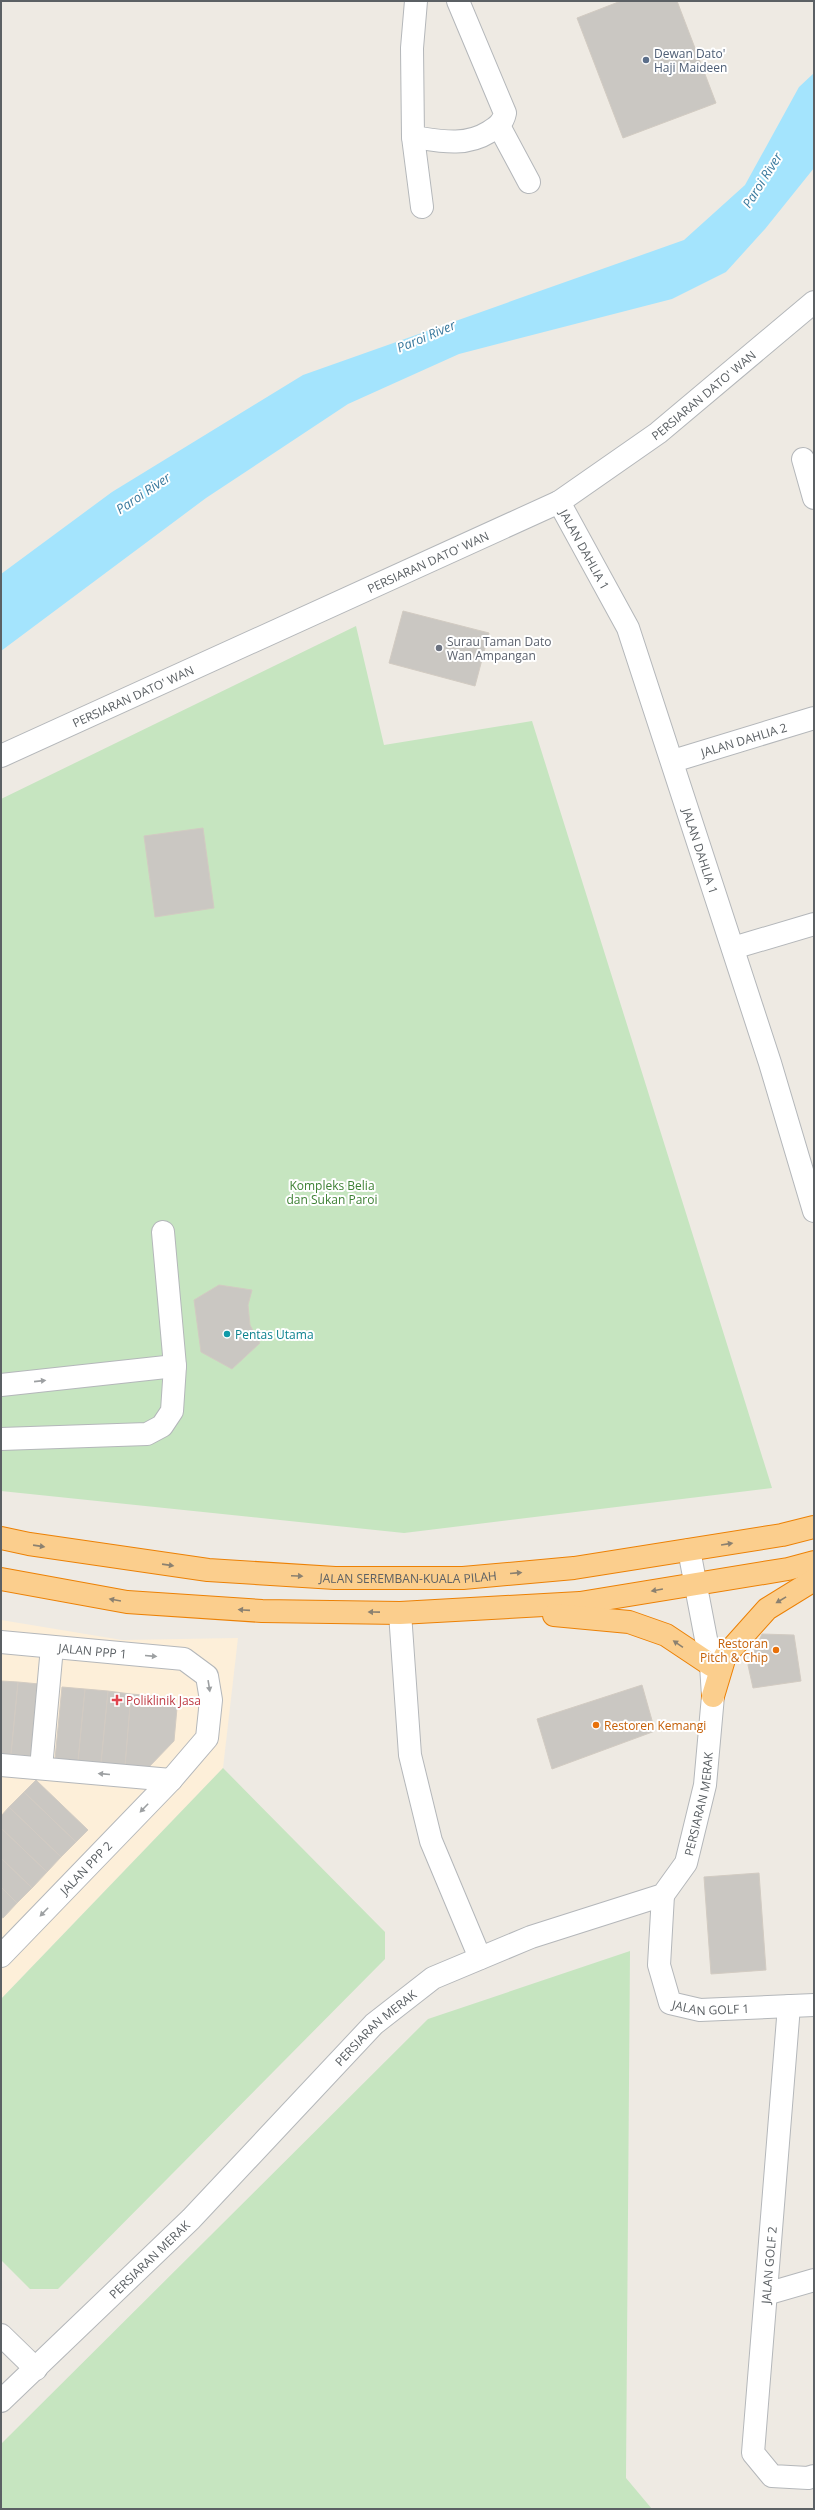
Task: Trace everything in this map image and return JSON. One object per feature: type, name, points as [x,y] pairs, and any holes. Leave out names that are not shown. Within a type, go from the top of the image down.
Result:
[{"type":"highway","name":"JALAN SEREMBAN-KUALA PILAH","points":[[1,1538],[29,1544],[208,1570],[335,1578],[463,1578],[574,1568],[782,1535],[814,1527]]},
{"type":"highway","points":[[1,1579],[127,1602],[262,1611],[400,1613],[580,1603],[814,1562]]},
{"type":"highway","points":[[713,1696],[725,1656],[767,1608],[814,1580]]},
{"type":"highway","points":[[425,1612],[547,1614],[629,1622],[666,1635],[711,1665]]},
{"type":"street","points":[[416,1],[412,48],[413,137],[422,207]]},
{"type":"street","points":[[413,137],[456,143],[479,138],[499,126],[504,118],[504,108],[458,1]]},
{"type":"street","points":[[499,126],[529,182]]},
{"type":"street","name":"PERSIARAN DATO' WAN","points":[[1,756],[559,502],[658,433],[814,302]]},
{"type":"street","points":[[803,459],[814,498]]},
{"type":"street","name":"JALAN DAHLIA 1","points":[[559,502],[628,628],[673,761],[733,948],[805,1145],[814,1211]]},
{"type":"street","name":"JALAN DAHLIA 2","points":[[673,761],[814,718]]},
{"type":"street","points":[[733,948],[814,924]]},
{"type":"street","points":[[1,1439],[147,1434],[162,1426],[172,1411],[175,1366],[163,1232]]},
{"type":"street","points":[[1,1385],[175,1366]]},
{"type":"street","points":[[689,1550],[711,1665]]},
{"type":"street","points":[[400,1613],[410,1755],[432,1841],[480,1958]]},
{"type":"street","name":"JALAN PPP 1","points":[[1,1642],[184,1659]]},
{"type":"street","points":[[41,1768],[52,1647]]},
{"type":"street","name":"JALAN PPP 2","points":[[1,1956],[171,1780],[207,1738],[211,1700],[207,1676],[184,1659]]},
{"type":"street","name":"PERSIARAN MERAK","points":[[1,2401],[191,2219],[374,2024],[433,1978],[532,1937],[663,1895],[686,1863],[705,1784],[713,1696],[711,1665]]},
{"type":"street","points":[[1,1765],[171,1780]]},
{"type":"street","name":"JALAN GOLF 1","points":[[663,1895],[659,1965],[670,2003],[700,2010],[814,2004]]},
{"type":"street","name":"JALAN GOLF 2","points":[[789,2006],[754,2453],[772,2476],[808,2478],[814,2476]]},
{"type":"street","points":[[766,2294],[814,2280]]},
{"type":"street","points":[[1,2335],[36,2369]]},
{"type":"shaded area","points":[[1,1620],[122,1640],[238,1638],[223,1768],[1,1999]]},
{"type":"green space","name":"Kompleks Belia dan Sukan Paroi","points":[[356,626],[384,745],[532,721],[772,1488],[404,1533],[1,1491],[1,799]]},
{"type":"green space","points":[[223,1768],[385,1932],[385,1959],[58,2289],[30,2289],[1,2260],[1,1999]]},
{"type":"green space","points":[[630,1951],[626,2478],[652,2509],[1,2509],[1,2444],[428,2019]]},
{"type":"water","name":"Paroi River","points":[[814,73],[814,168],[765,229],[726,272],[672,299],[459,354],[348,404],[206,498],[1,651],[1,574],[112,492],[303,375],[684,240],[745,185],[799,87]]},
{"type":"building","name":"Dewan Dato' Haji Maideen","points":[[621,1],[677,1],[716,103],[623,138],[577,18]]},
{"type":"building","name":"Surau Taman Dato Wan Ampangan","points":[[403,611],[489,633],[475,686],[389,663]]},
{"type":"building","points":[[203,828],[214,908],[155,917],[144,836]]},
{"type":"building","name":"Pentas Utama","points":[[219,1285],[252,1290],[248,1305],[250,1325],[260,1343],[232,1369],[201,1352],[194,1300]]},
{"type":"building","name":"Restoran Pitch & Chip","points":[[762,1634],[794,1635],[801,1681],[753,1688],[748,1665]]},
{"type":"building","points":[[1,1681],[18,1682],[11,1754],[1,1754]]},
{"type":"building","points":[[18,1682],[39,1684],[32,1756],[11,1754]]},
{"type":"building","name":"Restoren Kemangi","points":[[642,1685],[655,1731],[552,1769],[537,1719]]},
{"type":"building","points":[[62,1687],[85,1689],[78,1761],[55,1759]]},
{"type":"building","points":[[85,1689],[108,1691],[101,1763],[78,1761]]},
{"type":"building","points":[[108,1691],[131,1694],[125,1766],[101,1763]]},
{"type":"building","points":[[131,1694],[168,1697],[177,1708],[174,1741],[148,1768],[125,1766]]},
{"type":"building","points":[[36,1780],[88,1830],[76,1842],[24,1792]]},
{"type":"building","points":[[24,1792],[76,1842],[61,1857],[9,1807]]},
{"type":"building","points":[[9,1807],[61,1857],[47,1872],[1,1828],[1,1816]]},
{"type":"building","points":[[1,1828],[47,1872],[32,1888],[1,1858]]},
{"type":"building","points":[[1,1858],[32,1888],[17,1903],[1,1887]]},
{"type":"building","points":[[759,1873],[766,1970],[711,1974],[704,1877]]},
{"type":"building","points":[[1,1887],[17,1903],[3,1918],[1,1917]]},
{"type":"place","name":"Dewan Dato' Haji Maideen","points":[[646,60]]},
{"type":"place","name":"Surau Taman Dato Wan Ampangan","points":[[439,648]]},
{"type":"place","name":"Pentas Utama","points":[[227,1334]]},
{"type":"place","name":"Restoran Pitch & Chip","points":[[776,1650]]},
{"type":"place","name":"Poliklinik Jasa","points":[[117,1700]]},
{"type":"place","name":"Restoren Kemangi","points":[[596,1725]]}]
